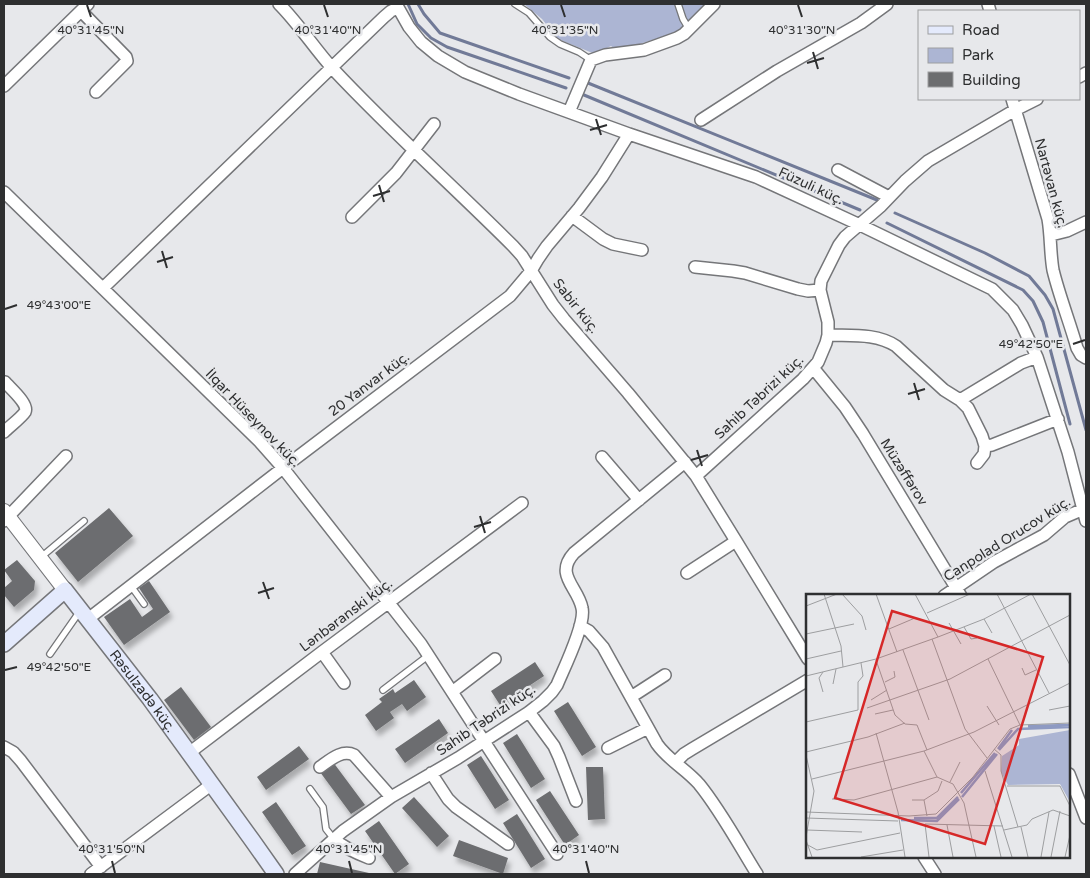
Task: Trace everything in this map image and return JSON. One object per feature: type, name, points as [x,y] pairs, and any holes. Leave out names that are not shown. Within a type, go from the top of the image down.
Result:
[{"type":"main road","name":"Rəsulzadə küç.","points":[[65,590],[150,699],[276,874]]},
{"type":"main road","points":[[4,644],[65,590]]},
{"type":"street","name":"Sabir küç.","points":[[279,4],[303,30],[333,68],[414,150],[514,246],[564,319],[696,476],[806,656]]},
{"type":"street","points":[[569,112],[591,60],[605,55],[644,50],[677,38],[714,4]]},
{"type":"street","points":[[701,120],[777,71],[861,23],[887,4]]},
{"type":"street","points":[[103,288],[397,6]]},
{"type":"street","name":"Füzuli küç.","points":[[397,6],[409,27],[421,42],[438,56],[465,72],[629,134],[756,177],[992,289],[1013,310],[1037,357],[1085,508],[1086,522]]},
{"type":"street","points":[[4,86],[85,7],[126,57],[127,61],[96,92]]},
{"type":"street","points":[[695,267],[733,271],[808,291],[820,290],[821,281],[839,245],[904,180],[928,161],[1014,104],[1032,100]]},
{"type":"street","name":"Nartəvan küç.","points":[[1014,104],[1048,219],[1051,235],[1050,251],[1054,271],[1078,348],[1081,355],[1086,358]]},
{"type":"street","points":[[352,217],[396,174],[434,124]]},
{"type":"street","name":"20 Yanvar küç.","points":[[84,615],[131,586],[510,296],[602,177],[629,134]]},
{"type":"street","points":[[838,170],[889,197]]},
{"type":"street","name":"İlqar Hüseynov küç.","points":[[4,192],[260,442],[283,468],[429,656],[557,854]]},
{"type":"street","points":[[572,216],[603,239],[613,244],[642,250]]},
{"type":"street","points":[[1051,235],[1067,231],[1086,222]]},
{"type":"street","name":"Sahib Təbrizi küç.","points":[[696,476],[814,368],[818,362],[828,335],[828,322],[820,290]]},
{"type":"street","points":[[828,335],[863,336],[887,340],[944,390],[960,400],[968,408],[985,446],[984,454],[977,463]]},
{"type":"street","points":[[960,400],[1016,366],[1037,357]]},
{"type":"street","name":"Müzəffərov","points":[[814,368],[845,407],[863,434],[959,592]]},
{"type":"street","points":[[4,432],[25,412],[26,407],[23,401],[5,382]]},
{"type":"street","points":[[985,446],[1058,420]]},
{"type":"street","points":[[5,516],[66,456]]},
{"type":"street","points":[[602,457],[639,500]]},
{"type":"street","name":"Sahib Təbrizi küç.","points":[[295,874],[334,839],[391,797],[453,761],[543,702],[557,684],[582,621],[583,610],[565,571],[569,558],[685,462]]},
{"type":"street","name":"Lənbəranski küç.","points":[[189,753],[522,503]]},
{"type":"street","name":"Canpolad Orucov küç.","points":[[959,592],[994,562],[1044,535],[1064,517],[1085,508]]},
{"type":"street","name":"Rəsulzadə küç.","points":[[5,516],[65,590]]},
{"type":"street","points":[[687,573],[736,541]]},
{"type":"street","points":[[580,626],[589,631],[603,647],[662,752],[690,774],[710,798],[757,874]]},
{"type":"street","points":[[322,652],[344,683]]},
{"type":"street","points":[[452,692],[495,659]]},
{"type":"street","points":[[631,697],[665,675]]},
{"type":"street","points":[[676,762],[692,748],[806,681]]},
{"type":"street","points":[[529,712],[554,746],[576,801]]},
{"type":"street","points":[[608,748],[648,728]]},
{"type":"street","points":[[4,747],[13,752],[21,761],[101,867]]},
{"type":"street","points":[[320,766],[348,752],[354,755],[391,797]]},
{"type":"street","points":[[431,773],[448,799],[508,844]]},
{"type":"street","points":[[1070,777],[1086,818]]},
{"type":"street","points":[[91,874],[212,784]]},
{"type":"street","points":[[334,839],[348,849],[369,858]]},
{"type":"street","points":[[925,858],[935,874]]},
{"type":"lane","points":[[515,4],[529,13],[560,44],[585,55],[591,60]]},
{"type":"lane","points":[[678,4],[689,29]]},
{"type":"lane","points":[[40,558],[84,520]]},
{"type":"lane","points":[[131,586],[144,604]]},
{"type":"lane","points":[[50,654],[84,615]]},
{"type":"lane","points":[[383,690],[429,656]]},
{"type":"lane","points":[[310,789],[323,807],[326,829],[334,839]]},
{"type":"green space","points":[[524,4],[708,4],[681,31],[617,51],[611,46],[595,54],[558,39],[542,19]]},
{"type":"building","points":[[109,508],[133,536],[78,582],[55,553]]},
{"type":"building","points":[[17,560],[35,581],[34,590],[14,607],[4,595],[4,588],[12,581],[4,570]]},
{"type":"building","points":[[149,581],[170,612],[124,645],[104,617],[130,599],[142,617],[153,609],[139,588]]},
{"type":"building","points":[[535,662],[544,676],[500,705],[491,691]]},
{"type":"building","points":[[414,680],[426,697],[407,711],[402,704],[390,712],[394,718],[376,731],[365,715],[382,702],[379,699],[393,689],[395,693]]},
{"type":"building","points":[[181,687],[211,727],[194,740],[164,700]]},
{"type":"building","points":[[568,702],[596,747],[582,756],[554,711]]},
{"type":"building","points":[[439,719],[448,733],[405,763],[395,749]]},
{"type":"building","points":[[517,734],[545,779],[531,788],[503,743]]},
{"type":"building","points":[[299,746],[309,759],[266,790],[257,777]]},
{"type":"building","points":[[481,756],[509,800],[495,809],[467,765]]},
{"type":"building","points":[[333,762],[365,805],[351,814],[320,772]]},
{"type":"building","points":[[586,767],[603,767],[605,819],[588,820]]},
{"type":"building","points":[[550,791],[579,835],[565,845],[536,800]]},
{"type":"building","points":[[414,797],[449,836],[437,847],[402,808]]},
{"type":"building","points":[[276,802],[306,846],[292,855],[262,812]]},
{"type":"building","points":[[517,814],[545,859],[531,868],[503,823]]},
{"type":"building","points":[[379,821],[409,864],[395,874],[365,831]]},
{"type":"building","points":[[459,840],[508,858],[503,874],[453,856]]},
{"type":"building","points":[[320,862],[369,873],[317,874]]},
{"type":"waterway","points":[[408,4],[417,24],[431,38],[447,47],[566,88]]},
{"type":"waterway","points":[[418,4],[440,33],[569,78]]},
{"type":"waterway","points":[[588,83],[877,200]]},
{"type":"waterway","points":[[584,95],[860,210]]},
{"type":"waterway","points":[[895,213],[985,253],[1029,276],[1045,295],[1053,309],[1086,430]]},
{"type":"waterway","points":[[887,223],[1023,290],[1033,301],[1043,322],[1070,424]]}]
